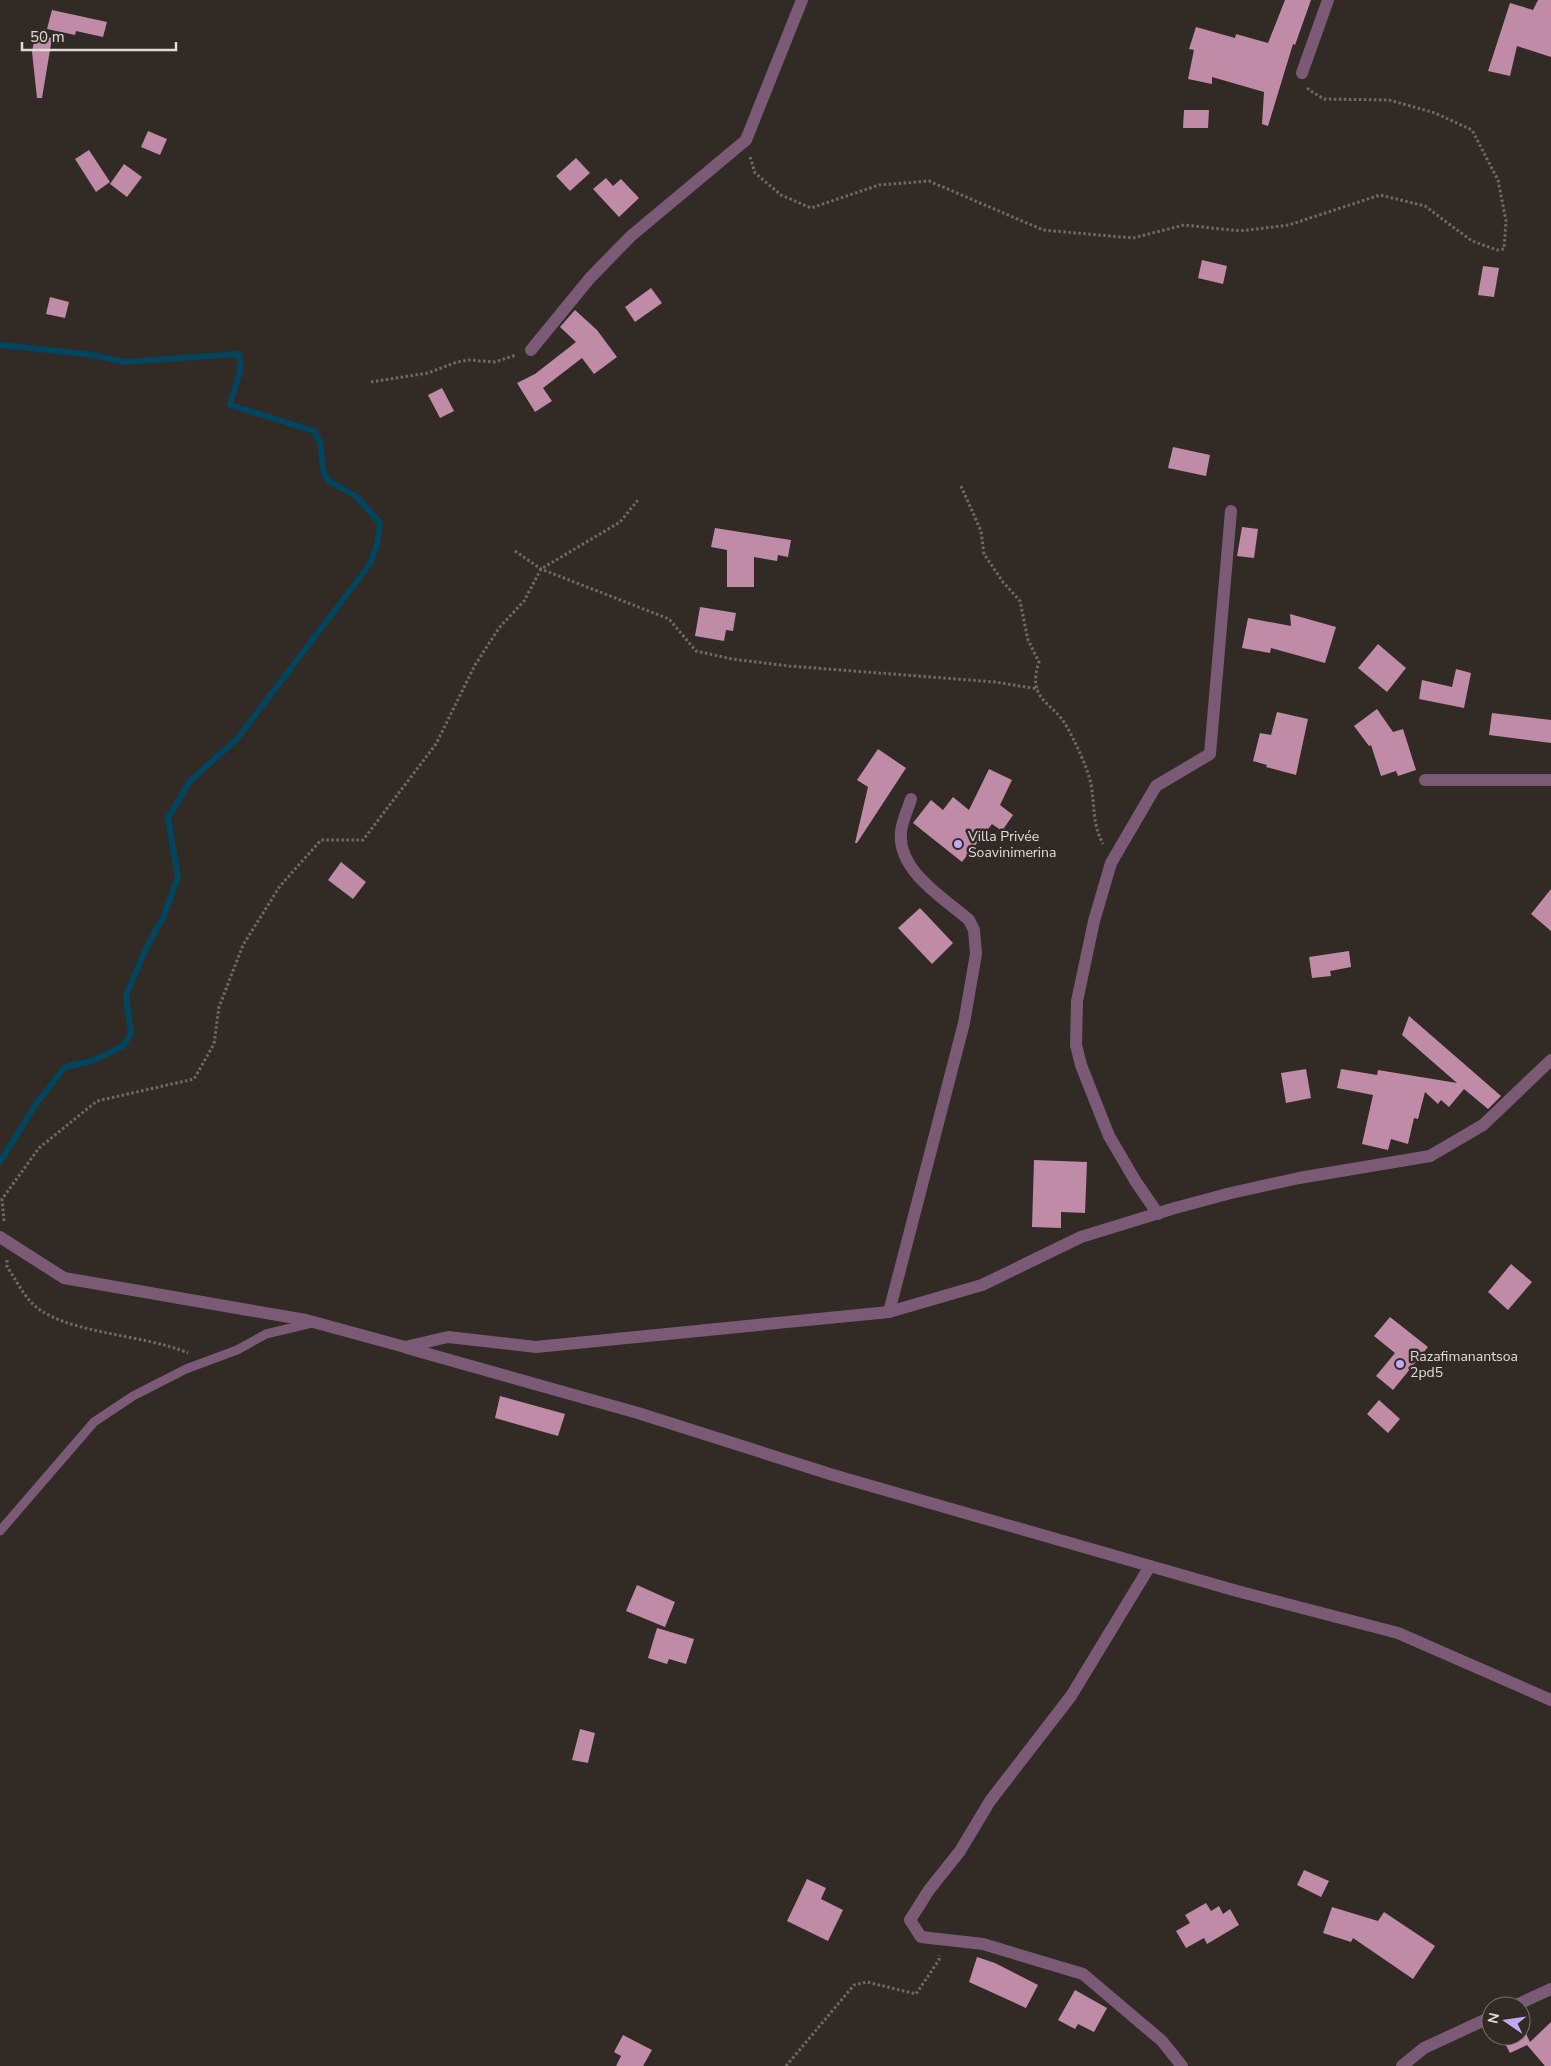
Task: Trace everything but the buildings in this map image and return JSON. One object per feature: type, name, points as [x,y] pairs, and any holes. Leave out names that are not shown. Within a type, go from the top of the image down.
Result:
[{"type":"street","points":[[531,350],[590,278],[632,236],[746,140],[802,0]]},
{"type":"street","points":[[1302,73],[1328,0]]},
{"type":"street","points":[[1158,1214],[1136,1182],[1109,1136],[1081,1065],[1076,1045],[1077,1001],[1094,921],[1111,863],[1156,786],[1210,754],[1231,511]]},
{"type":"street","points":[[1425,780],[1551,780]]},
{"type":"street","points":[[889,1312],[964,1023],[976,954],[974,930],[968,920],[916,873],[904,854],[901,832],[912,799]]},
{"type":"street","points":[[405,1347],[448,1337],[536,1347],[889,1312],[982,1285],[1081,1237],[1158,1214],[1231,1193],[1300,1178],[1430,1156],[1483,1126],[1551,1060]]},
{"type":"street","points":[[3,1239],[64,1278],[314,1322],[638,1414],[833,1475],[1150,1566],[1398,1633],[1551,1700]]},
{"type":"street","points":[[1150,1566],[1071,1696],[990,1802],[960,1851],[929,1890],[910,1920],[921,1937],[983,1944],[1082,1974],[1162,2042],[1182,2066]]},
{"type":"street","points":[[1531,1998],[1551,1989]]},
{"type":"street","points":[[1402,2066],[1424,2048],[1481,2022]]},
{"type":"lane","points":[[0,1531],[94,1422],[133,1396],[206,1362],[237,1350],[266,1334],[314,1322]]},
{"type":"path","points":[[746,140],[755,173],[781,195],[811,208],[878,185],[928,181],[1043,230],[1133,238],[1184,225],[1240,231],[1289,225],[1380,195],[1425,206],[1472,240],[1497,250],[1504,249],[1506,222],[1498,180],[1472,130],[1435,113],[1389,100],[1324,99],[1309,90],[1302,73]]},
{"type":"path","points":[[372,382],[428,373],[457,362],[469,360],[495,362],[531,350]]},
{"type":"path","points":[[961,486],[981,531],[984,554],[1003,582],[1020,601],[1028,640],[1039,662],[1034,677],[1041,700],[1067,725],[1090,782],[1095,828],[1111,863]]},
{"type":"path","points":[[206,1362],[169,1345],[58,1321],[31,1303],[7,1267],[3,1239],[2,1199],[38,1148],[97,1102],[194,1079],[214,1044],[219,1007],[243,945],[280,886],[321,840],[363,840],[436,744],[475,665],[499,628],[524,600],[541,569],[620,522],[638,500]]},
{"type":"path","points":[[515,551],[541,569],[670,619],[696,651],[732,660],[966,679],[1038,689]]},
{"type":"path","points":[[786,2066],[854,1985],[867,1982],[916,1994],[939,1960],[939,1949],[944,1940]]},
{"type":"waterway","points":[[0,345],[87,354],[125,362],[239,354],[239,374],[230,405],[314,431],[320,442],[324,474],[329,481],[357,497],[380,523],[377,545],[370,564],[237,739],[190,781],[168,818],[178,877],[163,918],[146,948],[126,996],[131,1033],[123,1046],[92,1061],[65,1067],[36,1104],[0,1162]]},
{"type":"place","name":"Villa Privée Soavinimerina","points":[[958,844]]},
{"type":"place","name":"Razafimanantsoa 2pd5","points":[[1400,1364]]}]
